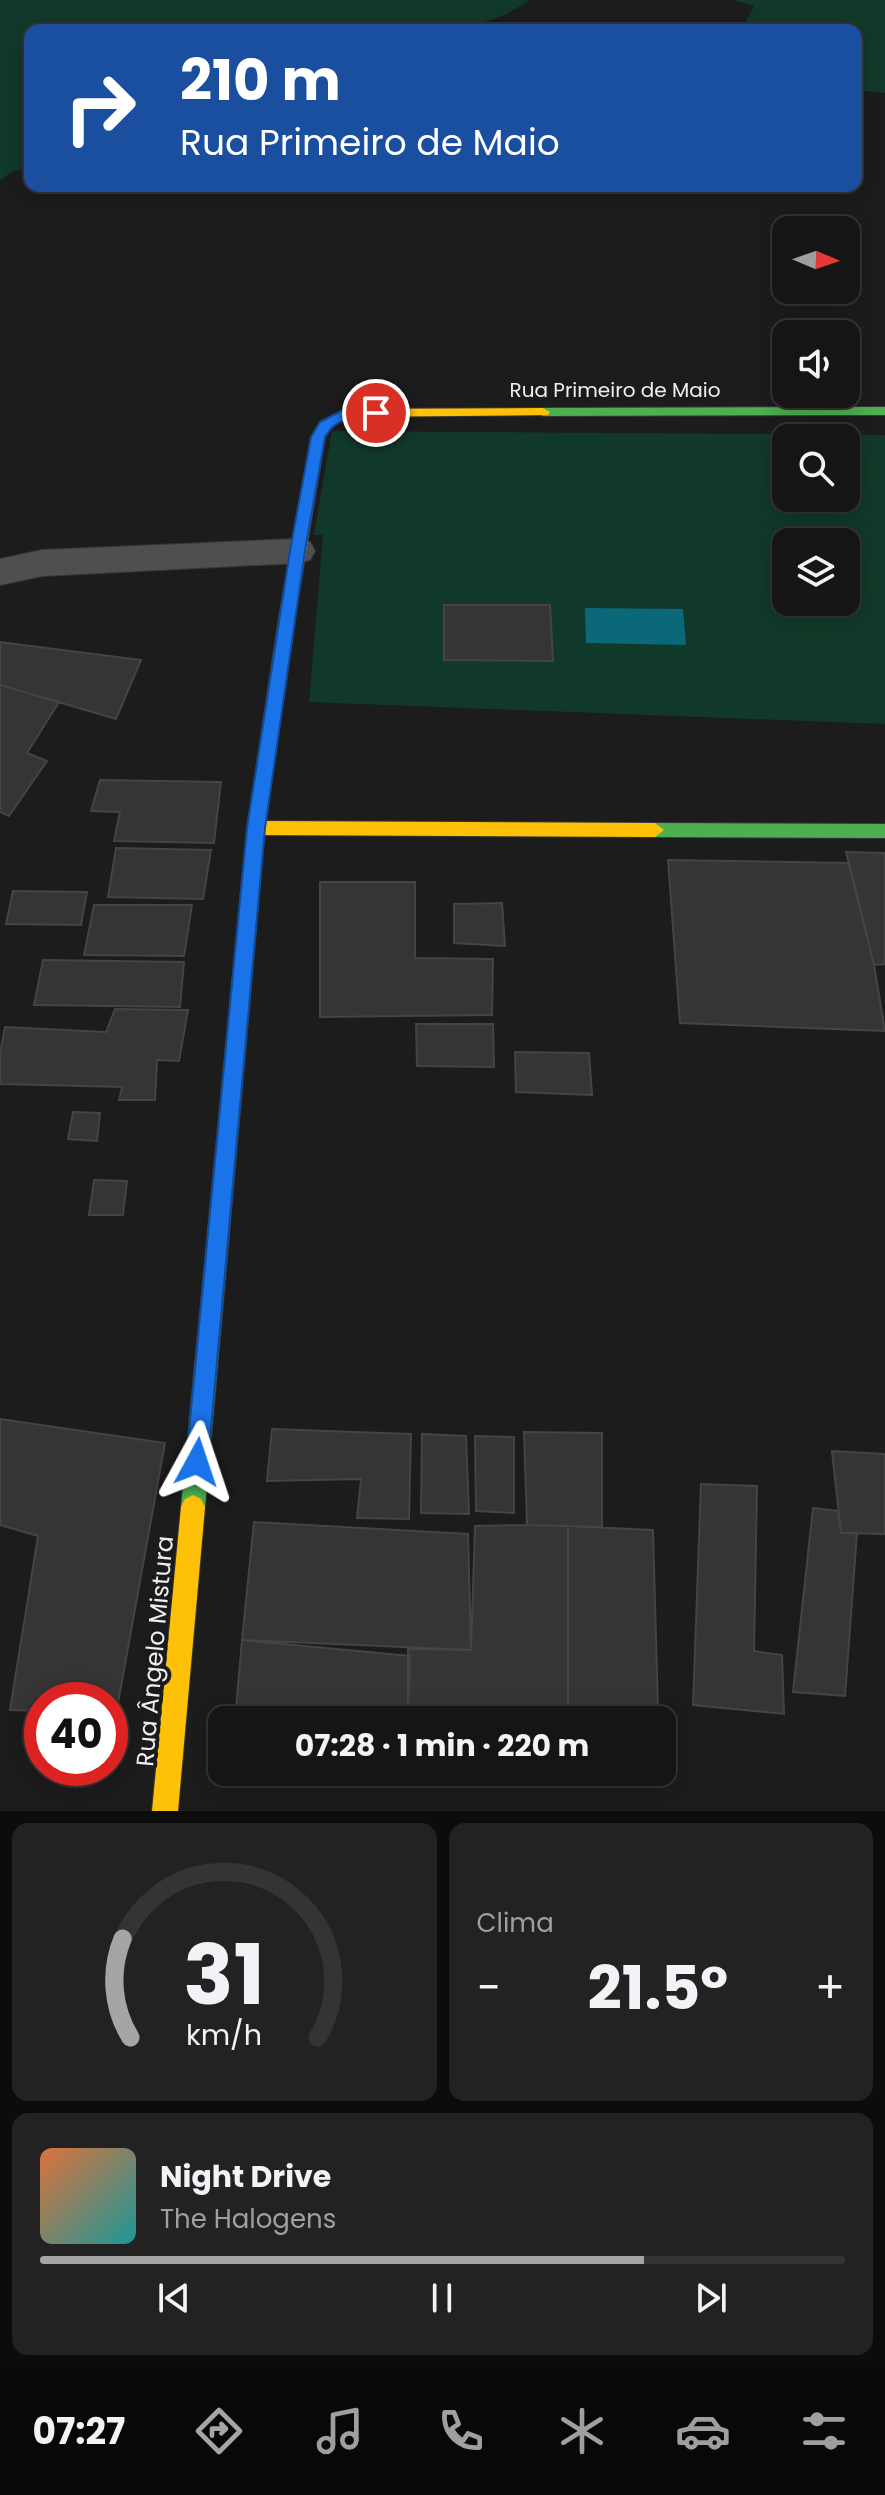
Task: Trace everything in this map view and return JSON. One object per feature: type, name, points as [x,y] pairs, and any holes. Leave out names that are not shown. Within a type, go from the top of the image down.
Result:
[{"type":"street","name":"Rua Primeiro de Maio","points":[[345,413],[885,411]]},
{"type":"street","name":"Rua Ângelo Mistura","points":[[165,1811],[256,828],[297,551],[318,437],[325,425],[345,413]]},
{"type":"street","points":[[0,572],[42,563],[297,551]]},
{"type":"street","points":[[256,828],[885,831]]},
{"type":"green space","points":[[0,0],[530,0],[505,15],[478,24],[24,24],[24,170],[13,171],[0,180]]},
{"type":"green space","points":[[733,0],[885,0],[885,93],[862,91],[862,24],[744,24],[754,6]]},
{"type":"green space","points":[[332,431],[772,434],[772,512],[860,512],[860,435],[885,435],[885,724],[309,702],[323,535],[314,535]]},
{"type":"water","points":[[585,608],[683,609],[686,645],[586,643]]},
{"type":"building","points":[[444,605],[550,605],[553,661],[444,660]]},
{"type":"building","points":[[0,642],[141,660],[116,719],[0,685]]},
{"type":"building","points":[[0,685],[59,702],[27,753],[47,761],[9,816],[0,812]]},
{"type":"building","points":[[100,780],[221,782],[214,843],[114,841],[120,812],[91,811]]},
{"type":"building","points":[[116,848],[211,850],[203,899],[108,897]]},
{"type":"building","points":[[846,852],[885,853],[885,964],[874,965]]},
{"type":"building","points":[[668,860],[849,863],[874,965],[885,1031],[680,1023]]},
{"type":"building","points":[[320,882],[415,882],[415,958],[493,959],[492,1015],[320,1017]]},
{"type":"building","points":[[13,891],[87,892],[81,925],[6,924]]},
{"type":"building","points":[[502,903],[505,946],[454,943],[454,904]]},
{"type":"building","points":[[94,905],[192,905],[184,956],[84,955]]},
{"type":"building","points":[[43,960],[184,962],[180,1007],[34,1005]]},
{"type":"building","points":[[115,1009],[188,1010],[179,1061],[157,1060],[155,1100],[119,1100],[122,1087],[0,1084],[0,1053],[5,1027],[106,1032]]},
{"type":"building","points":[[416,1024],[493,1024],[494,1067],[417,1066]]},
{"type":"building","points":[[515,1052],[589,1053],[592,1095],[516,1092]]},
{"type":"building","points":[[73,1112],[100,1113],[97,1141],[68,1139]]},
{"type":"building","points":[[94,1180],[127,1181],[123,1215],[89,1215]]},
{"type":"building","points":[[0,1419],[165,1443],[122,1682],[24,1682],[24,1710],[10,1710],[38,1536],[0,1525]]},
{"type":"building","points":[[272,1429],[411,1434],[409,1519],[357,1518],[361,1479],[267,1481]]},
{"type":"building","points":[[524,1432],[602,1433],[602,1527],[527,1525]]},
{"type":"building","points":[[422,1434],[466,1436],[469,1514],[421,1513]]},
{"type":"building","points":[[475,1436],[514,1437],[514,1513],[476,1511]]},
{"type":"building","points":[[832,1451],[885,1454],[885,1534],[841,1533]]},
{"type":"building","points":[[701,1484],[757,1486],[754,1651],[782,1655],[784,1714],[693,1705]]},
{"type":"building","points":[[813,1508],[838,1511],[841,1533],[857,1533],[845,1696],[793,1692]]},
{"type":"building","points":[[254,1522],[468,1534],[471,1650],[242,1640]]},
{"type":"building","points":[[475,1526],[568,1526],[568,1706],[408,1706],[408,1649],[471,1650]]},
{"type":"building","points":[[568,1526],[653,1530],[658,1706],[568,1706]]},
{"type":"building","points":[[242,1640],[410,1656],[408,1706],[236,1706]]},
{"type":"traffic: fast","points":[[543,412],[885,411]]},
{"type":"traffic: fast","points":[[193,1507],[256,828],[288,611]]},
{"type":"traffic: fast","points":[[655,830],[885,831]]},
{"type":"traffic: slow","points":[[288,611],[318,437],[325,425],[345,413],[543,412]]},
{"type":"traffic: slow","points":[[256,828],[655,830]]},
{"type":"traffic: slow","points":[[165,1811],[193,1507]]},
{"type":"route","points":[[197,1462],[256,828],[297,551],[318,437],[325,425],[345,413],[376,413]]}]
